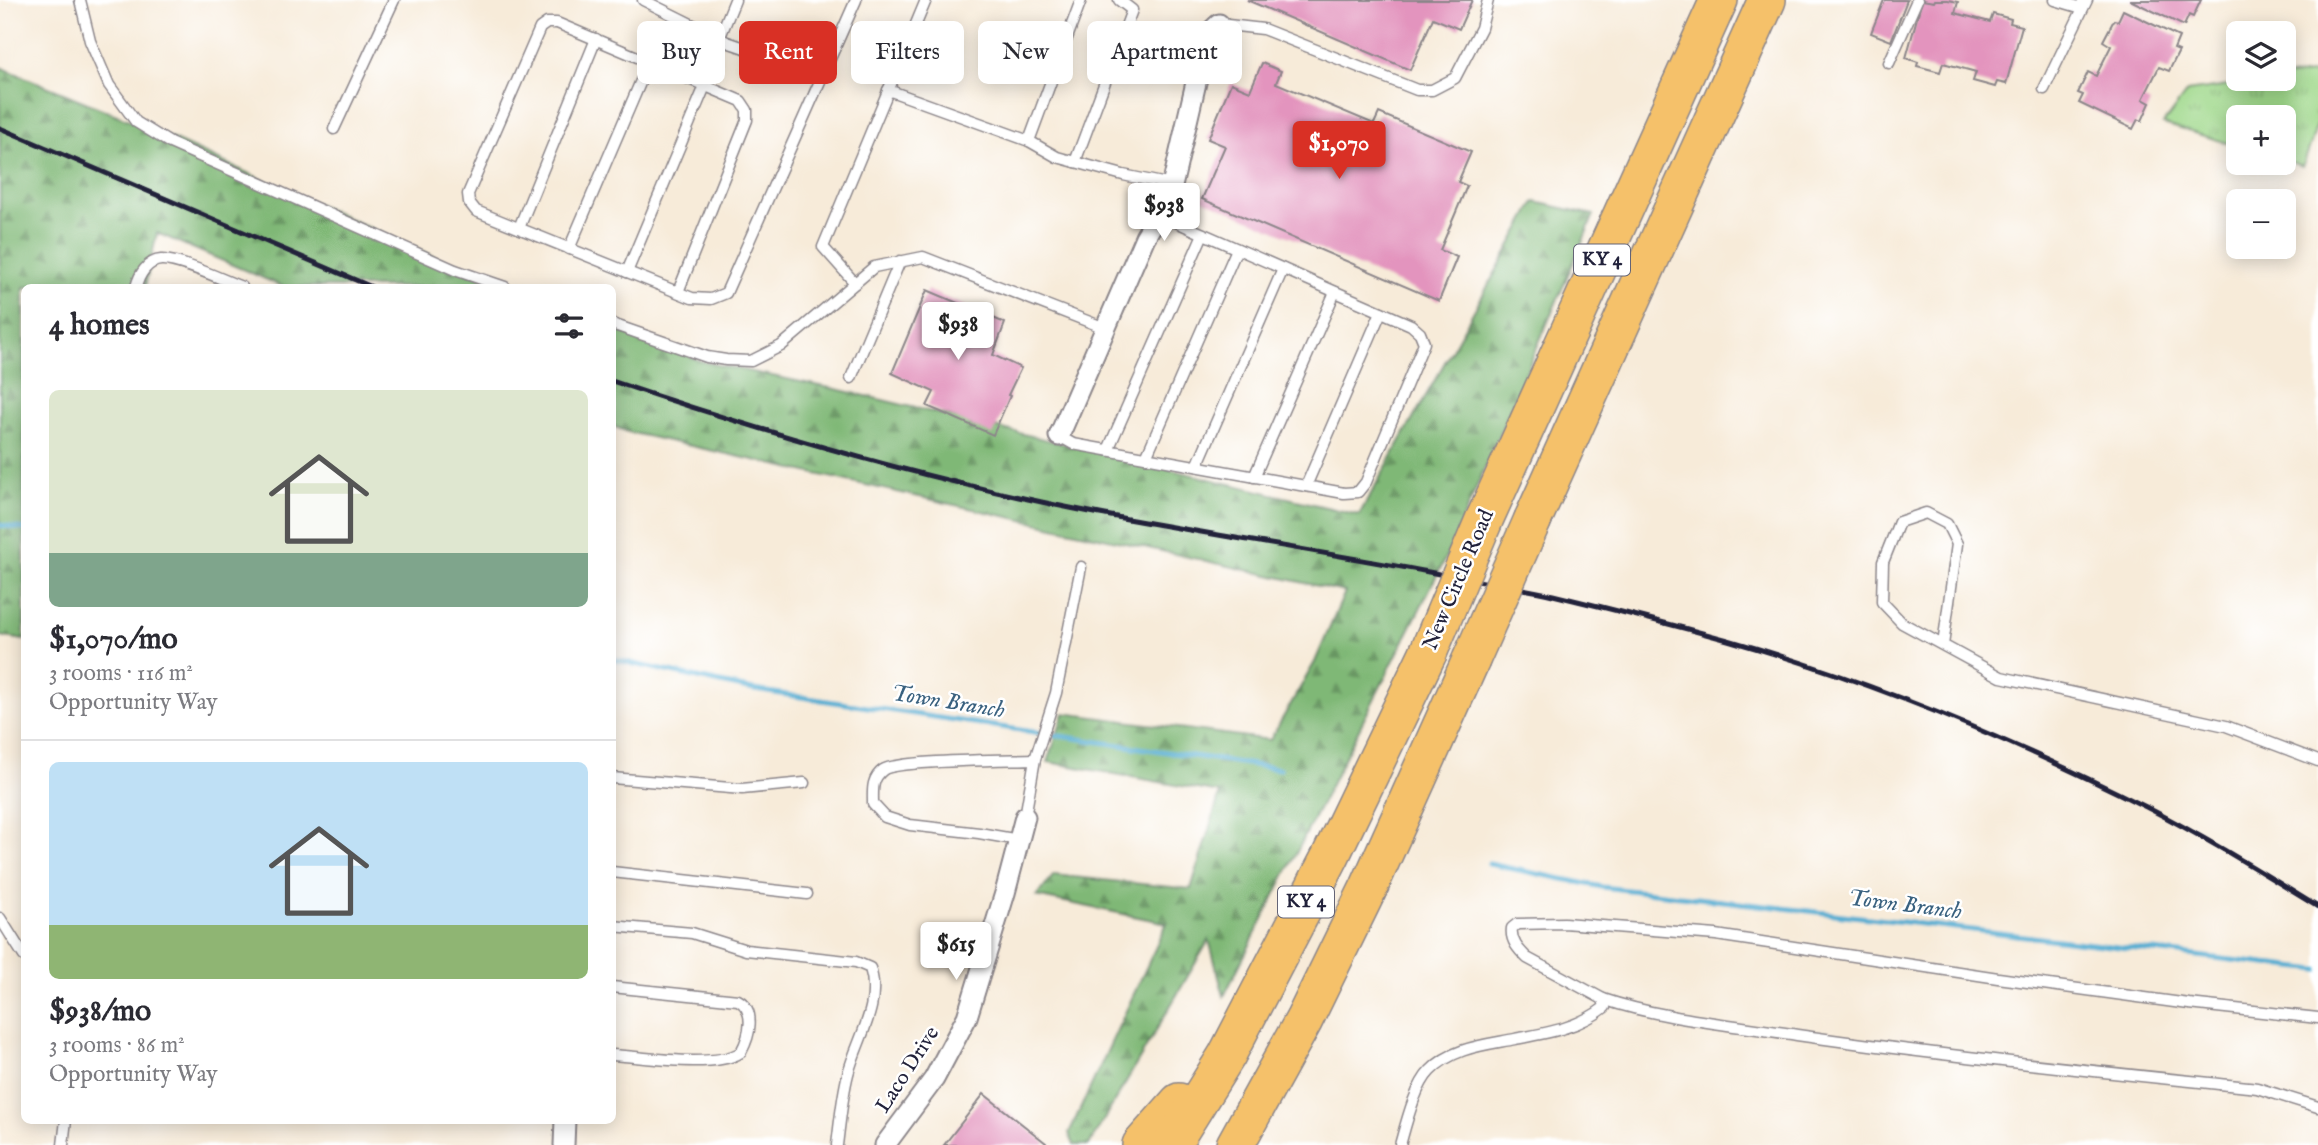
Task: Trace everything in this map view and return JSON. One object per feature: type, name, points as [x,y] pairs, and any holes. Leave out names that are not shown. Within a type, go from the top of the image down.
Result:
[{"type":"highway","name":"New Circle Road","points":[[1171,1145],[1227,1055],[1330,857],[1428,653],[1484,520],[1719,0]]},
{"type":"highway","name":"New Circle Road","points":[[1235,1145],[1304,1020],[1369,887],[1767,0]]},
{"type":"highway","points":[[1263,1145],[1293,1085],[1304,1020]]},
{"type":"highway","points":[[1141,1145],[1166,1115],[1227,1055]]},
{"type":"street","points":[[1059,436],[1145,237],[1170,195],[1195,84]]},
{"type":"street","name":"Laco Drive","points":[[885,1145],[934,1079],[967,1017],[1025,817]]},
{"type":"street","points":[[564,1145],[565,1124]]},
{"type":"lane","points":[[80,0],[90,41],[109,85],[136,122],[170,143],[455,270],[496,284]]},
{"type":"lane","points":[[334,129],[394,0]]},
{"type":"lane","points":[[643,0],[685,21]]},
{"type":"lane","points":[[725,24],[735,0]]},
{"type":"lane","points":[[837,43],[856,0]]},
{"type":"lane","points":[[855,283],[823,247],[926,0]]},
{"type":"lane","points":[[1029,141],[1081,0]]},
{"type":"lane","points":[[1076,162],[1132,10],[1119,0]]},
{"type":"lane","points":[[1242,27],[1264,29],[1417,90],[1432,90],[1455,78],[1481,28],[1488,0]]},
{"type":"lane","points":[[1889,63],[1917,0]]},
{"type":"lane","points":[[2044,89],[2083,3],[2054,0]]},
{"type":"lane","points":[[637,57],[557,23],[547,23],[540,28],[468,194],[469,202],[476,211],[692,298],[711,299],[726,293],[819,84]]},
{"type":"lane","points":[[519,228],[596,39]]},
{"type":"lane","points":[[569,249],[640,84]]},
{"type":"lane","points":[[678,292],[747,120],[747,110],[741,101],[700,84]]},
{"type":"lane","points":[[627,272],[705,86]]},
{"type":"lane","points":[[888,90],[1029,141],[1057,157],[1172,185]]},
{"type":"lane","points":[[1059,436],[1073,444],[1344,493],[1359,492],[1366,482],[1424,343],[1420,333],[1381,312],[1158,214]]},
{"type":"lane","points":[[1108,450],[1203,234]]},
{"type":"lane","points":[[1146,457],[1237,249]]},
{"type":"lane","points":[[616,325],[707,356],[751,361],[781,346],[874,267],[923,257],[1105,328]]},
{"type":"lane","points":[[137,284],[139,276],[149,265],[161,260],[177,263],[234,284]]},
{"type":"lane","points":[[850,379],[901,261]]},
{"type":"lane","points":[[1197,466],[1283,269]]},
{"type":"lane","points":[[1254,477],[1335,292]]},
{"type":"lane","points":[[1306,486],[1381,312]]},
{"type":"lane","points":[[1943,646],[1956,544],[1947,524],[1926,513],[1899,522],[1883,562],[1882,602],[1902,623],[1943,646],[2001,677],[2226,726],[2318,761]]},
{"type":"lane","points":[[1025,817],[1035,759],[1056,693],[1081,567]]},
{"type":"lane","points":[[1019,840],[910,825],[885,817],[873,804],[873,782],[884,768],[952,761],[1035,759]]},
{"type":"lane","points":[[616,778],[742,789],[804,783]]},
{"type":"lane","points":[[616,872],[807,894]]},
{"type":"lane","points":[[0,918],[21,951]]},
{"type":"lane","points":[[2318,1018],[2189,1004],[1716,935],[1553,923],[1517,924],[1511,933],[1517,948],[1528,958],[1603,999],[1638,1009],[1871,1046],[2257,1088],[2318,1107]]},
{"type":"lane","points":[[616,926],[692,933],[746,950],[856,962],[870,968],[873,979],[872,1007],[848,1073],[837,1145]]},
{"type":"lane","points":[[616,987],[738,999],[745,1004],[750,1017],[741,1052],[726,1059],[706,1061],[616,1055]]},
{"type":"lane","points":[[1400,1145],[1410,1106],[1429,1071],[1453,1055],[1476,1045],[1570,1027],[1592,1017],[1605,1007],[1603,999]]},
{"type":"lane","points":[[63,1145],[66,1124]]},
{"type":"green space","points":[[0,67],[141,125],[494,284],[277,284],[157,233],[146,284],[21,284],[21,640],[0,636]]},
{"type":"green space","points":[[2318,73],[2318,122],[2303,166],[2296,164],[2296,105],[2226,105],[2226,142],[2163,124],[2187,92],[2226,86],[2226,91],[2296,91],[2296,76]]},
{"type":"green space","points":[[1535,202],[1594,215],[1448,553],[1224,996],[1209,940],[1089,1145],[1074,1145],[1069,1133],[1167,923],[1036,896],[1054,875],[1191,889],[1220,793],[1048,762],[1064,713],[1270,740],[1315,662],[1345,592],[628,432],[616,427],[616,329],[704,362],[845,391],[1359,515]]},
{"type":"building","points":[[1247,0],[1472,0],[1459,29],[1433,18],[1410,70]]},
{"type":"building","points":[[1884,0],[1907,0],[1891,41],[1871,33]]},
{"type":"building","points":[[1922,0],[1958,2],[1955,13],[1990,22],[1993,14],[2011,19],[2010,23],[2022,26],[2006,84],[1997,82],[1995,87],[1973,81],[1976,72],[1943,63],[1940,72],[1917,66],[1918,62],[1906,58]]},
{"type":"building","points":[[2130,0],[2201,0],[2193,17],[2189,15],[2184,26]]},
{"type":"building","points":[[2123,10],[2179,37],[2174,49],[2179,51],[2169,71],[2159,67],[2143,99],[2150,103],[2142,121],[2138,119],[2133,129],[2079,103],[2083,95],[2078,93],[2088,72],[2096,76],[2111,46],[2103,41],[2114,20],[2118,21]]},
{"type":"building","points":[[1262,63],[1281,71],[1276,83],[1374,124],[1379,113],[1471,152],[1458,182],[1467,186],[1440,250],[1457,257],[1439,301],[1202,199],[1225,146],[1208,139],[1231,84],[1250,91]]},
{"type":"building","points":[[927,290],[1005,323],[993,355],[1021,368],[993,435],[927,406],[934,392],[892,373]]},
{"type":"building","points":[[984,1094],[1046,1143],[1045,1145],[944,1145]]},
{"type":"waterway","name":"Town Branch","points":[[0,525],[21,528]]},
{"type":"waterway","name":"Town Branch","points":[[616,660],[748,689],[1280,769]]},
{"type":"waterway","name":"Town Branch","points":[[1489,864],[1602,887],[2318,970]]},
{"type":"railway","points":[[0,128],[365,284]]},
{"type":"railway","points":[[616,382],[854,456],[976,487],[1100,514],[1541,592],[1782,656],[1888,693],[2044,758],[2190,830],[2318,907]]}]
